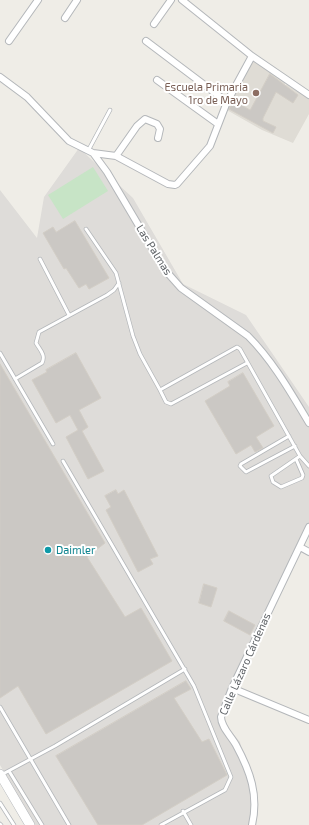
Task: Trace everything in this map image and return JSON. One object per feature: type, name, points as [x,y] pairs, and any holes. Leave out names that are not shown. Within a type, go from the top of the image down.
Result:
[{"type":"main road","points":[[3,773],[30,825]]},
{"type":"street","points":[[9,41],[38,0]]},
{"type":"street","points":[[65,18],[77,0]]},
{"type":"street","points":[[154,24],[171,0]]},
{"type":"street","points":[[182,0],[252,56],[309,94]]},
{"type":"street","points":[[146,41],[227,102]]},
{"type":"street","points":[[91,152],[116,156],[168,184],[175,185],[210,146],[227,102],[252,56]]},
{"type":"street","name":"Las Palmas","points":[[0,77],[27,97],[69,141],[91,152],[104,167],[168,274],[188,294],[256,343],[283,380],[309,423]]},
{"type":"street","points":[[157,80],[218,124]]},
{"type":"street","points":[[116,156],[137,126],[145,119],[157,124],[160,129],[158,138]]},
{"type":"street","name":"Calle Lázaro Cárdenas","points":[[252,825],[256,809],[255,794],[249,771],[221,720],[232,688],[309,527]]},
{"type":"street","points":[[300,547],[309,552]]},
{"type":"street","points":[[232,688],[309,720]]},
{"type":"lane","points":[[91,152],[110,110]]},
{"type":"lane","points":[[86,229],[116,273],[133,336],[140,354],[166,402],[171,404],[246,362]]},
{"type":"lane","points":[[40,259],[70,315]]},
{"type":"lane","points":[[15,379],[42,363],[44,359],[44,355],[36,343],[38,332],[114,290],[119,283]]},
{"type":"lane","points":[[160,390],[236,347],[240,349],[300,456],[309,466]]},
{"type":"lane","points":[[0,353],[53,444]]},
{"type":"lane","points":[[289,436],[240,466],[246,472],[295,446]]},
{"type":"lane","points":[[296,459],[303,475],[302,478],[281,488],[273,482],[271,476],[300,456]]},
{"type":"lane","points":[[63,462],[185,669],[194,686],[231,778],[225,790],[183,811],[161,825]]},
{"type":"lane","points":[[42,825],[3,773],[30,760],[185,669]]},
{"type":"lane","points":[[0,707],[69,825]]},
{"type":"lane","points":[[0,803],[14,825]]},
{"type":"lane","points":[[183,811],[191,825]]},
{"type":"shaded area","points":[[250,59],[286,82],[282,91],[286,84],[309,99],[309,114],[293,143],[262,130],[225,109]]},
{"type":"shaded area","name":"Daimler","points":[[79,148],[133,198],[183,284],[246,315],[309,407],[309,523],[218,715],[240,742],[257,816],[251,825],[35,825],[0,765],[0,190],[37,238],[44,197]]},
{"type":"green space","points":[[93,167],[108,191],[63,219],[48,195]]},
{"type":"building","points":[[270,74],[298,95],[293,103],[276,92],[263,118],[263,121],[276,127],[273,133],[229,109],[234,101],[250,110]]},
{"type":"building","points":[[75,221],[109,278],[89,289],[86,284],[79,288],[66,268],[64,269],[43,233],[53,227],[56,232]]},
{"type":"building","points":[[76,353],[101,398],[79,410],[88,427],[82,431],[104,471],[88,479],[66,437],[78,430],[70,415],[56,423],[32,380],[47,372],[46,370]]},
{"type":"building","name":"Daimler","points":[[0,364],[105,543],[87,557],[125,617],[141,608],[172,661],[46,734],[18,686],[0,698]]},
{"type":"building","points":[[243,373],[274,426],[256,437],[263,448],[255,452],[251,445],[236,454],[205,401],[230,386],[228,382]]},
{"type":"building","points":[[116,490],[118,494],[124,490],[158,556],[150,559],[153,564],[138,572],[106,510],[111,507],[105,496]]},
{"type":"building","points":[[204,584],[217,588],[211,607],[199,603]]},
{"type":"building","points":[[229,611],[255,625],[250,635],[224,621]]},
{"type":"building","points":[[186,681],[191,689],[174,698],[202,742],[209,739],[227,775],[142,825],[98,825],[56,756]]},
{"type":"place","name":"Escuela Primaria 1ro de Mayo","points":[[256,93]]},
{"type":"place","name":"Daimler","points":[[48,550]]}]
